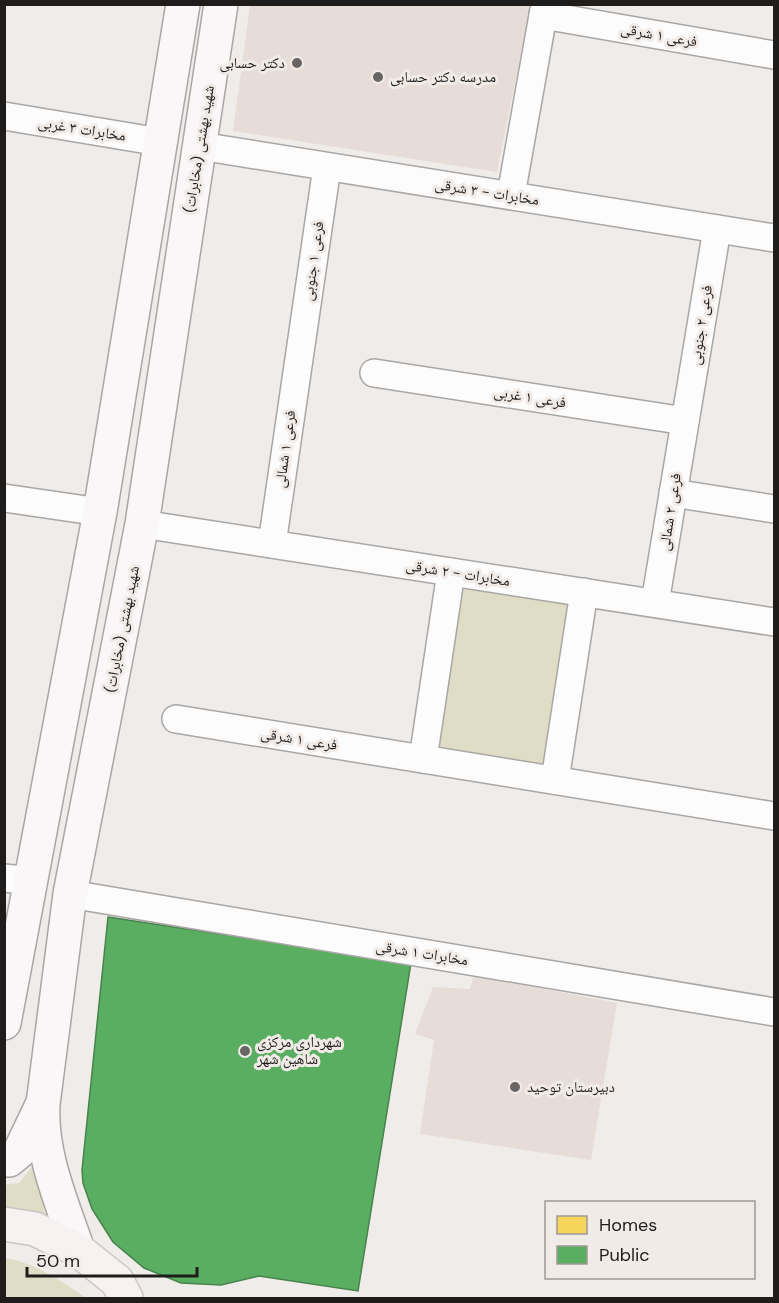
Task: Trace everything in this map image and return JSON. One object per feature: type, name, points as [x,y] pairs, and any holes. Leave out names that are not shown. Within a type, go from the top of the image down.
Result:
[{"type":"main road","points":[[4,1023],[18,879],[100,512],[183,4]]},
{"type":"main road","name":"شهید بهشتی (مخابرات)","points":[[78,1250],[51,1172],[42,1124],[43,1104],[70,894],[142,524],[221,4]]},
{"type":"main road","points":[[4,1159],[9,1160],[20,1151],[43,1104]]},
{"type":"main road","points":[[4,1224],[35,1229],[78,1250],[121,1290],[152,1299]]},
{"type":"street","name":"فرعی ۱ شرقی","points":[[544,10],[774,55]]},
{"type":"street","points":[[512,195],[544,10]]},
{"type":"street","name":"مخابرات ۳ غربی","points":[[4,116],[160,142]]},
{"type":"street","name":"مخابرات - ۳ شرقی","points":[[200,146],[774,238]]},
{"type":"street","name":"فرعی ۱ جنوبی","points":[[299,355],[327,167]]},
{"type":"street","name":"فرعی ۲ جنوبی","points":[[686,421],[717,229]]},
{"type":"street","name":"فرعی ۱ شمالی","points":[[272,544],[299,355]]},
{"type":"street","name":"فرعی ۱ غربی","points":[[374,373],[686,421]]},
{"type":"street","name":"فرعی ۲ شمالی","points":[[655,603],[686,421]]},
{"type":"street","points":[[674,493],[774,508]]},
{"type":"street","points":[[4,498],[100,512]]},
{"type":"street","name":"مخابرات - ۲ شرقی","points":[[142,524],[774,622]]},
{"type":"street","points":[[423,759],[451,572]]},
{"type":"street","points":[[584,592],[555,780],[774,816]]},
{"type":"street","name":"فرعی ۱ شرقی","points":[[176,719],[555,780]]},
{"type":"street","name":"مخابرات ۱ شرقی","points":[[70,894],[774,1012]]},
{"type":"shaded area","name":"مدرسه دکتر حسابی","points":[[250,5],[531,5],[497,172],[233,131]]},
{"type":"shaded area","points":[[462,584],[572,601],[546,765],[437,748]]},
{"type":"shaded area","name":"دبیرستان توحید","points":[[474,975],[617,1003],[591,1160],[420,1134],[434,1040],[415,1034],[433,987],[470,989]]},
{"type":"shaded area","points":[[35,1163],[46,1220],[5,1209],[4,1185],[19,1183]]},
{"type":"shaded area","points":[[5,1258],[38,1268],[86,1298],[5,1298]]},
{"type":"building: Homes","name":"شهرداری مرکزی شاهین شهر","points":[[141,1018],[162,1020],[160,1029],[179,1034],[185,1041],[182,1055],[192,1078],[193,1067],[227,1071],[226,1077],[304,1090],[296,1132],[220,1118],[234,1144],[181,1176],[175,1212],[157,1209],[144,1218],[136,1235],[117,1218],[84,1178],[124,1146],[113,1125],[100,1124],[101,1112],[98,1112],[107,1045],[114,1046],[117,1024],[141,1025]]},
{"type":"building: Homes","points":[[186,1175],[285,1187],[274,1275],[172,1256]]},
{"type":"building: Public","name":"شهرداری مرکزی شاهین شهر","points":[[108,917],[411,963],[358,1291],[259,1276],[221,1285],[181,1283],[144,1268],[113,1242],[92,1209],[83,1183],[82,1170]]},
{"type":"place","name":"دکتر حسابی","points":[[297,63]]},
{"type":"place","name":"مدرسه دکتر حسابی","points":[[378,77]]},
{"type":"place","name":"شهرداری مرکزی شاهین شهر","points":[[245,1051]]},
{"type":"place","name":"دبیرستان توحید","points":[[515,1087]]}]
